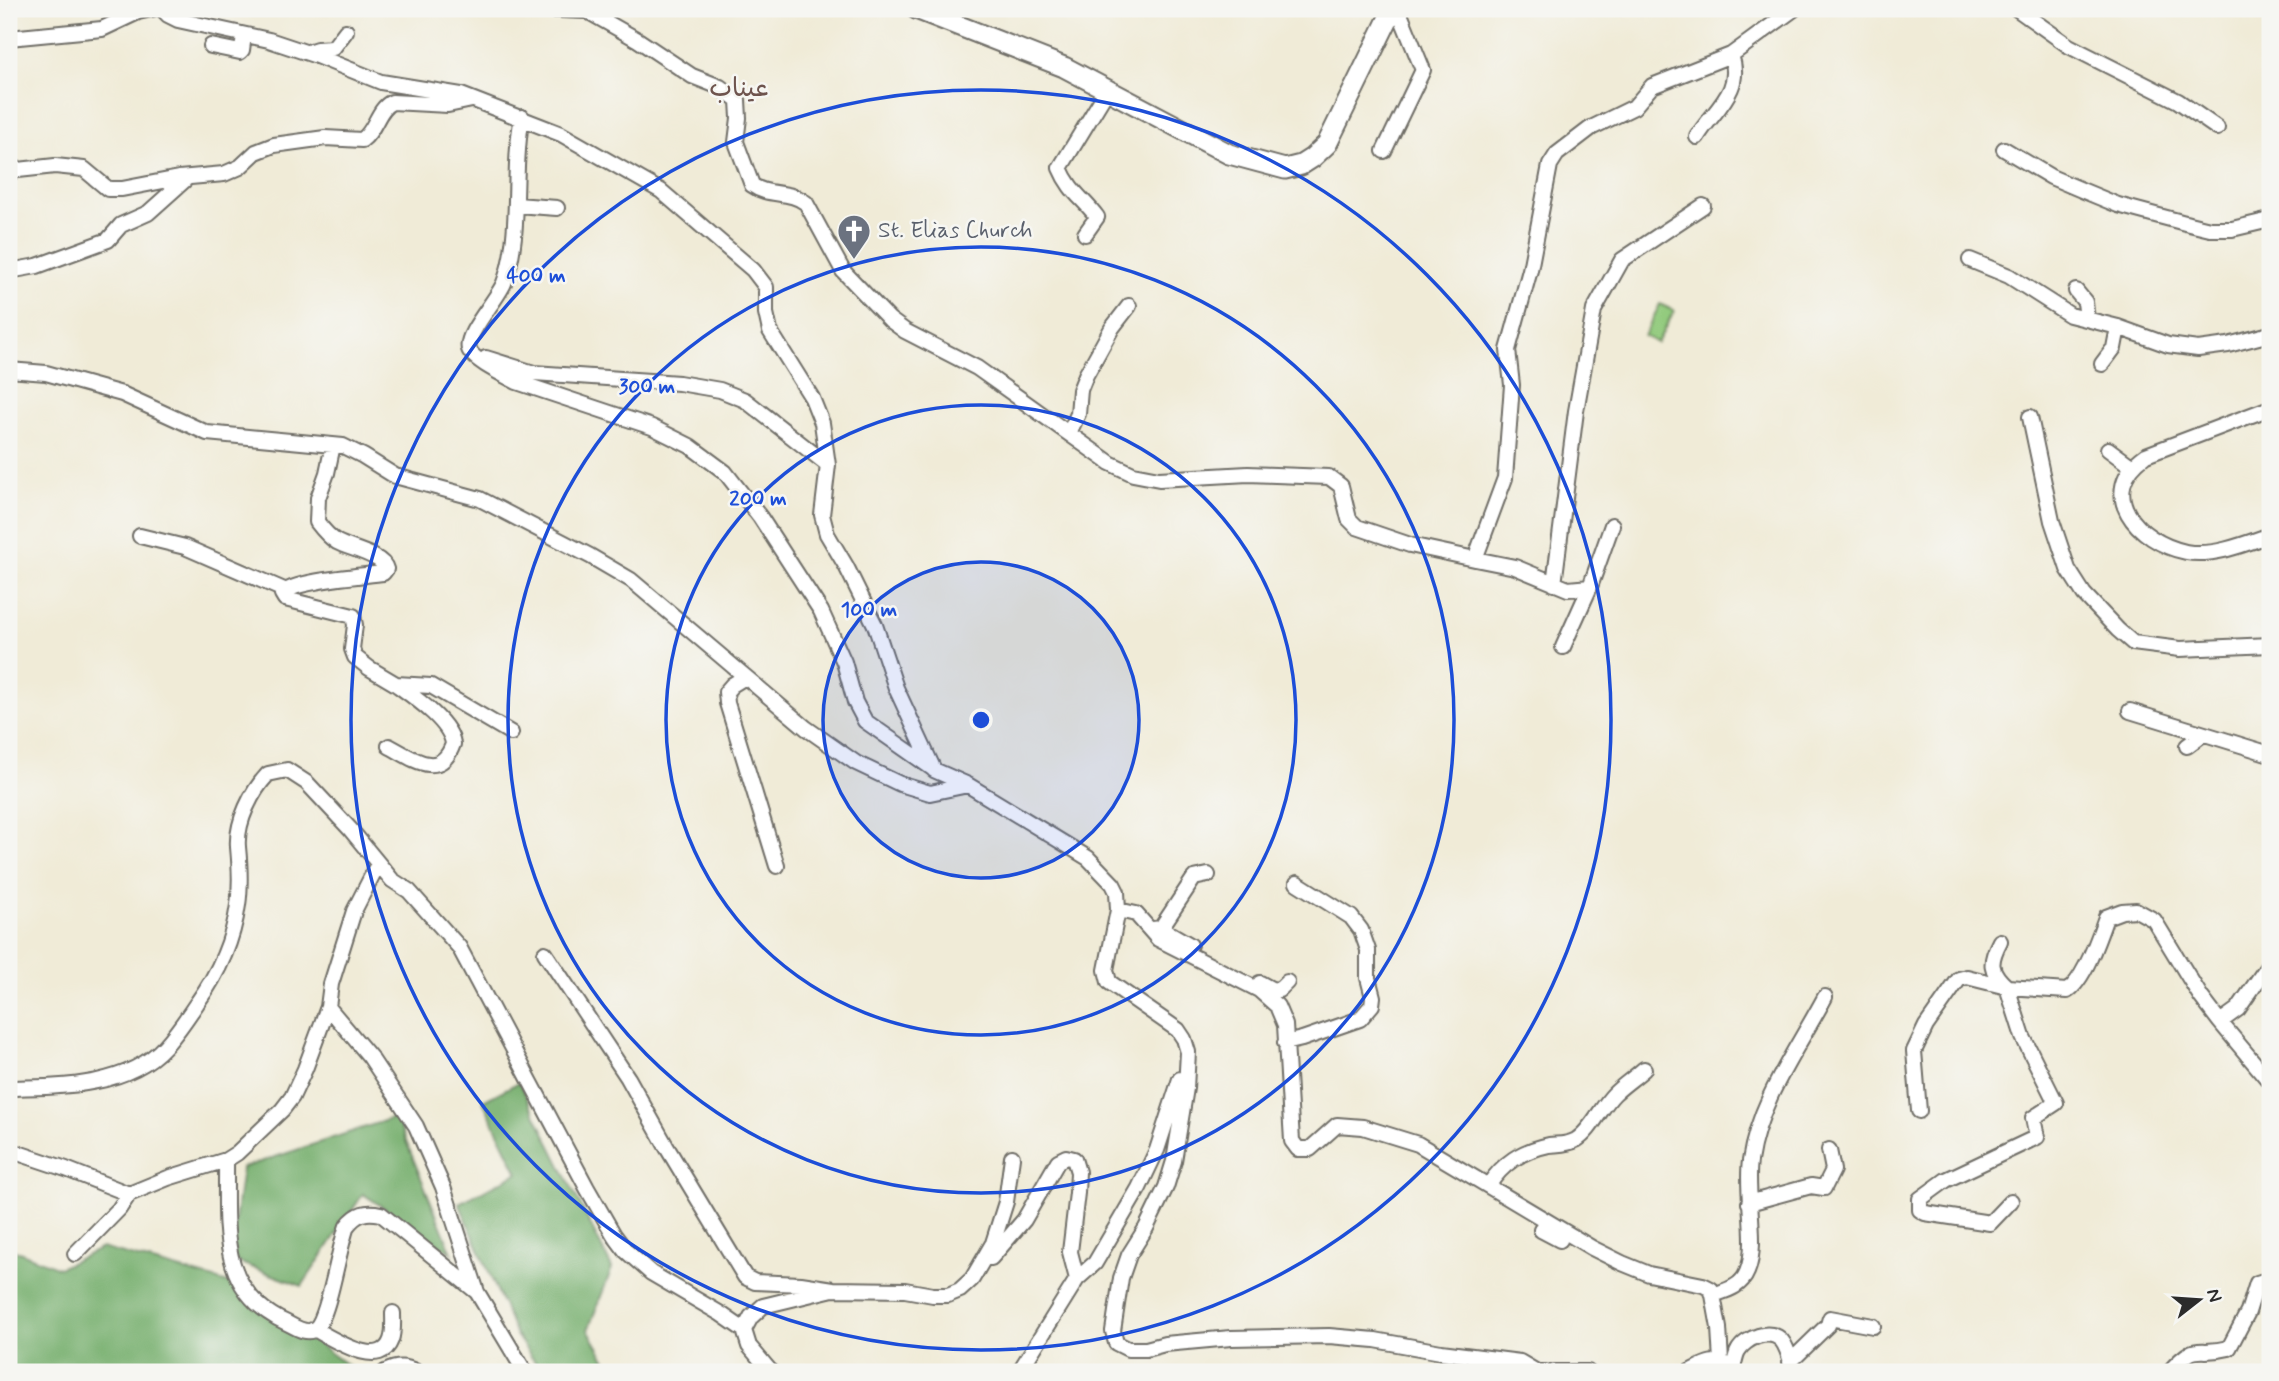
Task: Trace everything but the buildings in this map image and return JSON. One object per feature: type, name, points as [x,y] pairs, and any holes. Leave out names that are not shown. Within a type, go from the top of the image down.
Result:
[{"type":"main road","points":[[916,9],[937,12],[1064,67],[1229,154],[1285,169],[1301,165],[1321,151],[1332,136],[1396,9]]},
{"type":"street","points":[[9,38],[103,29],[138,12],[152,9]]},
{"type":"street","points":[[162,9],[178,20],[269,40],[381,82],[473,99],[568,137],[652,184],[715,235],[760,278],[766,287],[766,313],[770,331],[816,408],[824,433],[828,464],[822,515],[827,534],[875,625],[896,688],[934,770]]},
{"type":"street","points":[[533,9],[586,10],[692,76],[720,87],[738,100],[736,142],[752,185],[757,189],[795,197],[806,203],[843,271],[890,320],[913,335],[970,363],[1110,463],[1146,477],[1173,480],[1248,474],[1329,477],[1341,486],[1349,519],[1357,527],[1410,545],[1515,567],[1568,589],[1590,587]]},
{"type":"street","points":[[1384,151],[1423,70],[1396,9]]},
{"type":"street","points":[[1475,559],[1505,478],[1512,385],[1508,350],[1530,270],[1550,165],[1557,154],[1591,128],[1634,107],[1652,86],[1731,55],[1794,9]]},
{"type":"street","points":[[2024,11],[2069,46],[2178,101],[2217,128]]},
{"type":"street","points":[[306,52],[333,48],[346,32]]},
{"type":"street","points":[[211,46],[240,52],[244,35]]},
{"type":"street","points":[[1697,137],[1707,120],[1730,95],[1735,66],[1731,55]]},
{"type":"street","points":[[1085,234],[1097,217],[1066,181],[1060,168],[1108,89]]},
{"type":"street","points":[[9,171],[55,166],[85,169],[102,185],[115,190],[233,172],[256,152],[274,145],[325,138],[362,140],[373,128],[385,105],[392,102],[447,105],[461,104],[473,99]]},
{"type":"street","points":[[522,117],[517,145],[513,246],[503,284],[470,337],[470,352],[517,382],[652,427],[690,446],[725,472],[760,517],[821,611],[844,662],[855,702],[865,721],[934,770],[968,785],[1088,858],[1113,884],[1117,892],[1118,910],[1106,970],[1110,982],[1178,1030],[1188,1052],[1186,1088],[1174,1161],[1166,1187],[1129,1255],[1121,1278],[1113,1331],[1116,1343],[1128,1349],[1146,1349],[1165,1344],[1250,1337],[1329,1336],[1375,1340],[1520,1362],[1531,1370],[1546,1372]]},
{"type":"street","points":[[2004,149],[2051,177],[2095,196],[2189,224],[2210,229],[2232,229],[2270,219]]},
{"type":"street","points":[[9,271],[37,266],[108,240],[121,225],[148,214],[187,178]]},
{"type":"street","points":[[516,205],[557,208]]},
{"type":"street","points":[[1553,584],[1594,310],[1622,260],[1703,206]]},
{"type":"street","points":[[1970,260],[2009,276],[2070,315],[2118,327],[2168,345],[2197,349],[2228,345],[2270,334]]},
{"type":"street","points":[[2076,291],[2085,302],[2087,319]]},
{"type":"street","points":[[1069,433],[1078,414],[1080,390],[1086,374],[1112,328],[1129,306]]},
{"type":"street","points":[[2102,365],[2114,348],[2118,327]]},
{"type":"street","points":[[470,352],[534,373],[679,383],[720,390],[745,400],[828,464]]},
{"type":"street","points":[[9,370],[46,373],[122,394],[207,433],[333,445],[349,449],[395,476],[480,499],[631,580],[822,740],[881,775],[930,793],[968,785]]},
{"type":"street","points":[[2270,408],[2146,455],[2131,466],[2123,481],[2123,500],[2131,522],[2167,547],[2188,552],[2213,551],[2270,535]]},
{"type":"street","points":[[2031,417],[2052,521],[2068,569],[2084,594],[2118,630],[2133,643],[2180,649],[2270,645]]},
{"type":"street","points":[[140,536],[185,547],[284,590],[307,583],[383,573],[386,569],[385,563],[331,538],[317,522],[318,498],[333,445]]},
{"type":"street","points":[[2108,449],[2131,466]]},
{"type":"street","points":[[1563,647],[1590,587],[1612,525]]},
{"type":"street","points":[[284,590],[282,594],[285,599],[353,616],[355,625],[352,649],[355,657],[421,702],[446,727],[453,739],[447,756],[432,765],[423,764],[389,746]]},
{"type":"street","points":[[745,677],[726,692],[727,704],[777,866]]},
{"type":"street","points":[[396,684],[431,686],[511,733]]},
{"type":"street","points":[[2130,710],[2270,754]]},
{"type":"street","points":[[433,729],[453,739]]},
{"type":"street","points":[[2187,746],[2203,734]]},
{"type":"street","points":[[9,1088],[55,1087],[112,1076],[132,1069],[164,1048],[212,982],[221,964],[238,907],[241,859],[237,845],[251,795],[268,774],[286,770],[299,776],[350,829],[392,880],[416,898],[459,947],[587,1188],[626,1251],[651,1273],[744,1330],[749,1346],[771,1372]]},
{"type":"street","points":[[75,1254],[119,1209],[129,1194],[168,1178],[226,1160],[272,1120],[292,1097],[328,1007],[331,984],[354,911],[379,864]]},
{"type":"street","points":[[1155,928],[1187,885],[1194,878],[1208,875]]},
{"type":"street","points":[[1285,1042],[1302,1039],[1360,1019],[1371,1005],[1373,997],[1368,978],[1368,950],[1361,930],[1351,917],[1297,883]]},
{"type":"street","points":[[1118,910],[1136,914],[1155,928],[1271,989],[1279,990],[1287,982]]},
{"type":"street","points":[[1919,1111],[1914,1051],[1926,1026],[1959,979],[1967,977],[2007,987],[2067,991],[2074,987],[2106,918],[2122,911],[2136,910],[2154,920],[2202,998],[2270,1082]]},
{"type":"street","points":[[1155,928],[1158,939],[1259,990],[1271,999],[1282,1015],[1285,1025],[1292,1141],[1298,1149],[1310,1149],[1337,1125],[1363,1127],[1418,1144],[1622,1264],[1649,1274],[1711,1289],[1729,1367]]},
{"type":"street","points":[[2000,941],[1992,956],[1993,971],[2007,987],[2023,1037],[2056,1104],[2034,1118],[2037,1137],[1947,1180],[1920,1199],[1919,1205],[1920,1210],[1925,1213],[1990,1223],[2011,1201]]},
{"type":"street","points":[[545,953],[628,1078],[745,1277],[755,1282],[801,1284],[833,1289],[905,1290],[948,1295],[960,1290],[972,1279],[1024,1220],[1058,1161],[1066,1157],[1073,1159],[1077,1172],[1076,1213],[1070,1252],[1077,1279]]},
{"type":"street","points":[[2220,1022],[2238,1009],[2270,963]]},
{"type":"street","points":[[1713,1294],[1737,1287],[1748,1270],[1751,1244],[1747,1180],[1762,1113],[1825,997]]},
{"type":"street","points":[[328,1007],[370,1057],[416,1126],[443,1187],[477,1292],[526,1372]]},
{"type":"street","points":[[1019,1372],[1077,1279],[1095,1263],[1139,1188],[1157,1150],[1179,1081],[1186,1069]]},
{"type":"street","points":[[1488,1186],[1509,1161],[1542,1147],[1574,1141],[1584,1134],[1616,1091],[1644,1069]]},
{"type":"street","points":[[9,1150],[66,1168],[129,1194]]},
{"type":"street","points":[[1749,1203],[1811,1186],[1824,1188],[1833,1170],[1829,1150]]},
{"type":"street","points":[[972,1279],[1001,1222],[1012,1157]]},
{"type":"street","points":[[226,1160],[227,1242],[230,1259],[242,1287],[253,1300],[281,1320],[303,1331],[314,1329],[370,1355],[380,1353],[392,1339],[393,1313]]},
{"type":"street","points":[[314,1329],[324,1313],[347,1226],[362,1213],[381,1214],[477,1292]]},
{"type":"street","points":[[1541,1230],[1560,1240],[1562,1230]]},
{"type":"street","points":[[2169,1372],[2181,1358],[2193,1350],[2230,1348],[2249,1311],[2257,1283],[2270,1279]]},
{"type":"street","points":[[744,1330],[751,1317],[763,1306],[833,1289]]},
{"type":"street","points":[[1729,1367],[1745,1342],[1765,1335],[1774,1335],[1782,1341],[1792,1367],[1828,1325],[1830,1318],[1873,1326]]},
{"type":"street","points":[[1689,1372],[1711,1362],[1729,1367]]},
{"type":"street","points":[[385,1372],[395,1367],[405,1367],[417,1372]]},
{"type":"street","points":[[1554,1372],[1588,1372]]},
{"type":"green space","points":[[1660,304],[1674,311],[1657,343],[1644,336]]},
{"type":"green space","points":[[519,1082],[612,1268],[588,1330],[613,1372],[542,1372],[516,1335],[459,1203],[518,1173],[483,1101]]},
{"type":"green space","points":[[396,1117],[452,1253],[363,1194],[302,1286],[230,1259],[242,1168]]},
{"type":"green space","points":[[9,1248],[59,1268],[102,1248],[236,1285],[357,1372],[9,1372]]},
{"type":"place","name":"St. Elias Church","points":[[854,261]]},
{"type":"district","name":"عيناب","points":[[739,89]]}]
